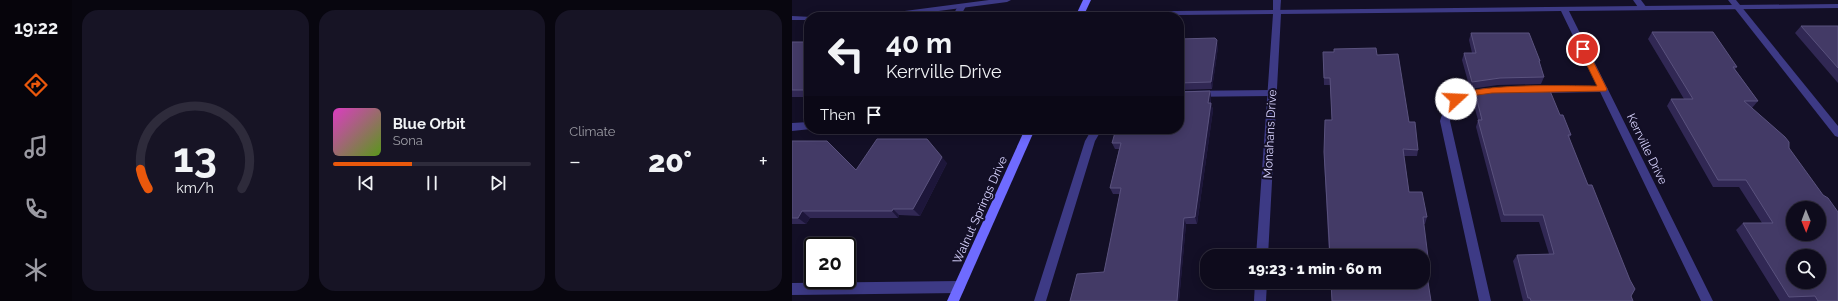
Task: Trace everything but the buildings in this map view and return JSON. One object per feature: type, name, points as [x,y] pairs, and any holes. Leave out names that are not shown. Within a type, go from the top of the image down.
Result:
[{"type":"street","points":[[914,12],[1006,0]]},
{"type":"street","points":[[1081,12],[1087,0]]},
{"type":"street","name":"Monahans Drive","points":[[1262,249],[1277,0]]},
{"type":"street","points":[[1637,0],[1643,8]]},
{"type":"street","points":[[1732,0],[1838,133]]},
{"type":"street","points":[[959,12],[962,6]]},
{"type":"street","points":[[1184,13],[1838,6]]},
{"type":"street","name":"Kerrville Drive","points":[[1564,9],[1707,301]]},
{"type":"street","points":[[792,18],[804,18]]},
{"type":"street","points":[[1524,90],[1603,89]]},
{"type":"street","points":[[1485,301],[1445,121],[1447,111],[1456,99],[1469,93],[1500,90]]},
{"type":"street","points":[[1184,94],[1272,93]]},
{"type":"street","points":[[792,127],[804,126]]},
{"type":"street","name":"Walnut Springs Drive","points":[[953,301],[1028,134]]},
{"type":"street","points":[[1040,301],[1090,141],[1094,134]]},
{"type":"street","points":[[792,290],[959,287]]},
{"type":"street","points":[[1260,301],[1261,289]]},
{"type":"route","points":[[1456,99],[1469,93],[1492,90],[1603,89],[1583,49]]}]
